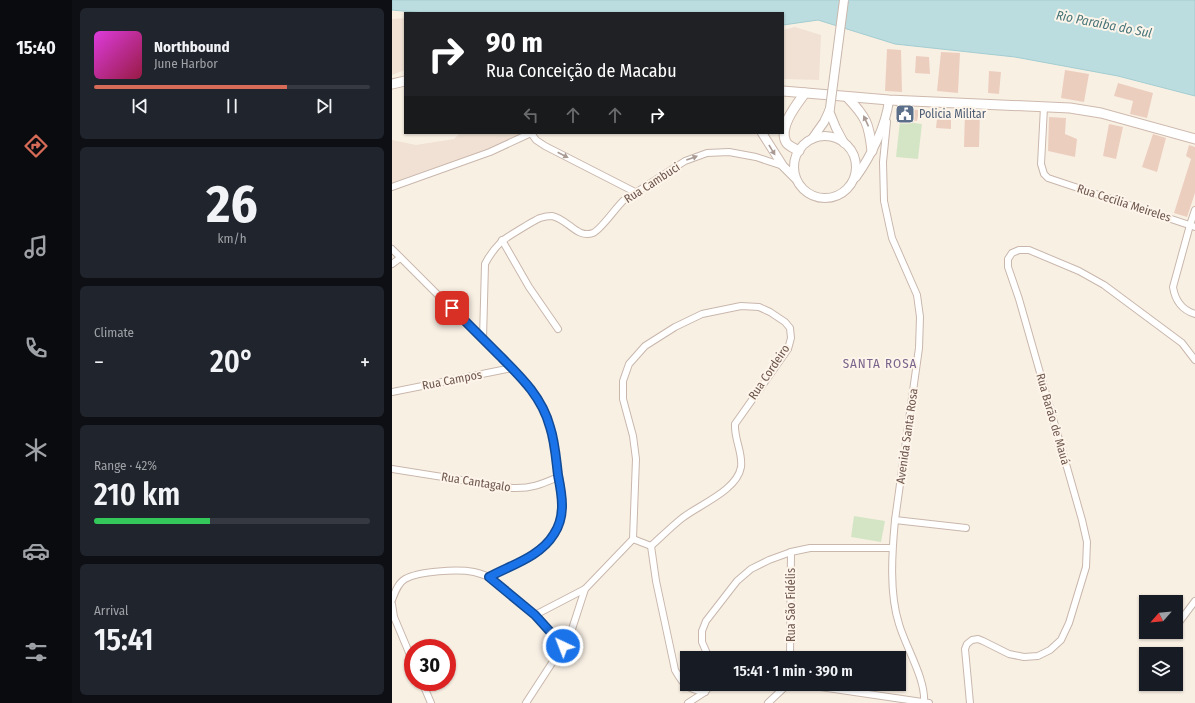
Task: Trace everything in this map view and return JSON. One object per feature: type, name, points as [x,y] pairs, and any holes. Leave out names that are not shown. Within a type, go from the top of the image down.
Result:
[{"type":"main road","points":[[392,84],[404,80]]},
{"type":"main road","points":[[784,91],[889,100],[1070,108],[1101,113],[1195,139]]},
{"type":"main road","points":[[799,151],[786,142],[784,137],[789,116],[805,93]]},
{"type":"main road","points":[[847,97],[860,110],[866,120],[872,151]]},
{"type":"street","points":[[812,139],[830,110],[844,0]]},
{"type":"street","name":"Avenida Santa Rosa","points":[[889,100],[883,162],[884,201],[892,238],[916,295],[920,317],[919,348],[892,548],[894,605],[903,638],[923,687],[926,702]]},
{"type":"street","name":"Rua Cecília Meireles","points":[[1044,107],[1040,164],[1044,174],[1053,180],[1192,226]]},
{"type":"street","points":[[830,110],[836,128],[855,160],[856,170],[854,180]]},
{"type":"street","points":[[763,134],[783,166],[796,179],[802,188],[819,198],[830,198],[840,195],[848,189],[865,164],[888,112]]},
{"type":"street","points":[[392,187],[490,152],[529,134]]},
{"type":"street","points":[[532,134],[536,140],[545,146],[635,192]]},
{"type":"street","points":[[796,179],[794,164],[799,151],[805,144],[820,136],[829,136],[845,143]]},
{"type":"street","name":"Rua Cambuci","points":[[483,339],[485,264],[490,254],[502,240],[540,218],[552,216],[563,221],[578,232],[586,235],[594,233],[601,228],[624,200],[635,192],[685,161],[707,153],[729,152],[756,157],[783,166]]},
{"type":"street","points":[[1195,210],[1192,226],[1173,287],[1174,296],[1180,305],[1195,314]]},
{"type":"street","points":[[502,240],[529,287],[558,329]]},
{"type":"street","points":[[392,249],[528,384],[541,404],[550,427],[562,499],[561,520],[554,534],[543,547],[528,558],[508,566],[489,577]]},
{"type":"street","name":"Rua Barão de Mauá","points":[[970,703],[965,649],[967,644],[972,640],[978,639],[1009,654],[1024,657],[1038,656],[1050,650],[1061,640],[1069,623],[1086,567],[1087,542],[1082,520],[1008,267],[1008,259],[1012,252],[1019,250],[1030,250],[1079,271],[1104,286],[1182,343],[1195,360]]},
{"type":"street","points":[[392,264],[400,258]]},
{"type":"street","name":"Rua Cordeiro","points":[[633,539],[636,459],[623,399],[623,381],[629,364],[645,346],[675,327],[702,314],[742,306],[758,307],[770,312],[785,322],[790,328],[792,338],[788,348],[735,424],[734,433],[740,456],[741,467],[737,477],[731,486],[681,518],[651,546]]},
{"type":"street","name":"Rua Campos","points":[[392,392],[512,368]]},
{"type":"street","name":"Rua Cantagalo","points":[[392,469],[524,489],[537,486],[558,477]]},
{"type":"street","points":[[895,520],[966,528]]},
{"type":"street","points":[[535,615],[585,588],[633,539],[651,546],[656,580],[675,670],[686,687],[705,692]]},
{"type":"street","points":[[706,651],[702,642],[702,631],[706,621],[737,581],[751,569],[769,560],[791,552],[810,548],[892,548]]},
{"type":"street","name":"Rua São Fidélis","points":[[790,651],[791,552]]},
{"type":"street","points":[[392,600],[396,588],[404,580],[416,574],[451,570],[474,572],[489,577],[535,615],[563,646]]},
{"type":"street","points":[[526,703],[563,646],[572,629],[585,588]]},
{"type":"street","points":[[1183,617],[1195,601]]},
{"type":"street","points":[[392,604],[394,617],[404,641]]},
{"type":"street","points":[[426,691],[431,703]]},
{"type":"street","points":[[768,703],[781,691]]},
{"type":"street","points":[[849,691],[926,702]]},
{"type":"street","points":[[688,703],[705,692]]},
{"type":"shaded area","points":[[404,18],[404,70],[392,75],[392,19]]},
{"type":"shaded area","points":[[795,27],[821,35],[819,80],[784,79],[784,30]]},
{"type":"shaded area","points":[[459,134],[522,134],[490,149],[392,185],[392,140],[416,145],[454,139]]},
{"type":"green space","points":[[900,121],[922,124],[918,159],[896,157]]},
{"type":"green space","points":[[854,516],[885,521],[881,542],[851,537]]},
{"type":"water","name":"Rio Paraíba do Sul","points":[[392,0],[1195,0],[1195,96],[1118,76],[1015,57],[895,44],[818,20],[784,25],[784,12],[413,12],[392,10]]},
{"type":"building","points":[[887,49],[901,50],[902,92],[885,91]]},
{"type":"building","points":[[941,52],[960,53],[958,93],[937,91]]},
{"type":"building","points":[[916,56],[929,57],[930,74],[915,73]]},
{"type":"building","points":[[1065,70],[1089,74],[1084,102],[1061,98]]},
{"type":"building","points":[[989,71],[1001,72],[999,94],[988,93]]},
{"type":"building","points":[[1118,83],[1153,93],[1147,118],[1130,114],[1133,101],[1114,96]]},
{"type":"building","points":[[898,109],[919,110],[917,121],[899,119]]},
{"type":"building","points":[[938,109],[951,110],[951,129],[936,128]]},
{"type":"building","points":[[965,111],[980,112],[979,147],[964,147]]},
{"type":"building","points":[[1049,117],[1066,118],[1065,134],[1077,139],[1075,157],[1048,151]]},
{"type":"building","points":[[1109,124],[1123,127],[1116,159],[1103,156]]},
{"type":"building","points":[[1153,134],[1166,138],[1157,172],[1142,167]]},
{"type":"building","points":[[1189,145],[1195,147],[1195,193],[1187,217],[1174,213],[1191,159],[1186,156]]},
{"type":"place","name":"Policia Militar","points":[[905,114]]},
{"type":"district","name":"SANTA ROSA","points":[[880,363]]},
{"type":"route","points":[[452,308],[528,384],[541,404],[550,427],[562,499],[561,520],[554,534],[543,547],[528,558],[508,566],[489,577],[535,615],[563,646]]}]
